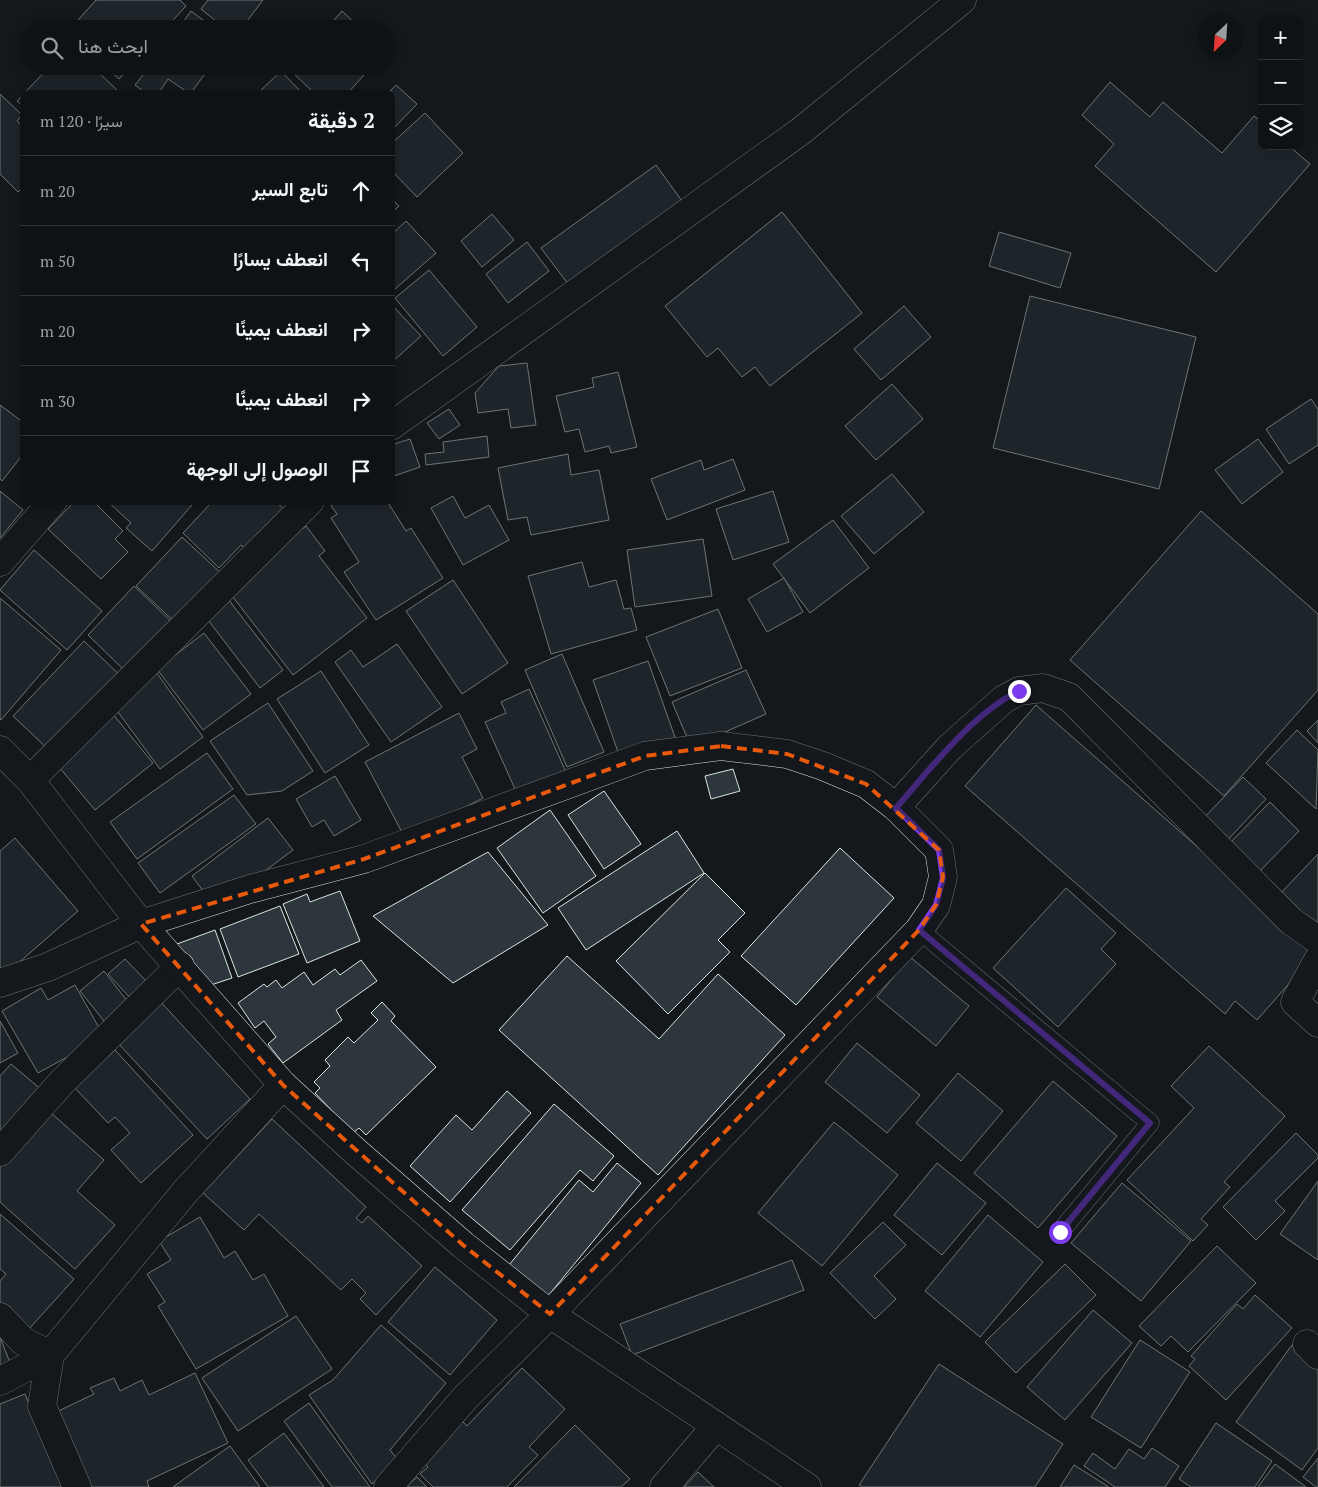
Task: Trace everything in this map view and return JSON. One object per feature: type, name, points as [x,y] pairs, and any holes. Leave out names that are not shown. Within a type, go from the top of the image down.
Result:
[{"type":"street","points":[[395,422],[801,131],[962,0]]},
{"type":"street","points":[[0,562],[50,505]]},
{"type":"street","points":[[30,780],[306,505]]},
{"type":"street","points":[[896,808],[950,747],[1004,699],[1019,691],[1043,688],[1070,697],[1291,921],[1318,940]]},
{"type":"street","points":[[0,983],[48,967],[141,924],[250,889],[364,859],[645,756],[722,746],[787,754],[866,784],[896,808],[939,850],[943,878],[936,905],[919,930],[550,1314],[465,1398],[388,1487]]},
{"type":"street","points":[[0,750],[30,780],[141,924],[283,1085],[356,1152],[463,1245],[550,1314],[807,1487]]},
{"type":"street","points":[[1318,960],[1295,1002],[1318,1023]]},
{"type":"street","points":[[0,1152],[62,1082],[180,966]]},
{"type":"street","points":[[0,1381],[50,1355],[185,1192],[283,1085]]},
{"type":"street","points":[[0,1317],[23,1340],[50,1355]]},
{"type":"street","points":[[50,1355],[42,1406],[77,1487]]},
{"type":"street","points":[[664,1487],[716,1426]]},
{"type":"lane","points":[[919,930],[1150,1123],[1060,1232]]},
{"type":"highlighted area","points":[[721,746],[787,754],[866,784],[939,850],[943,877],[936,905],[919,930],[550,1314],[463,1245],[283,1085],[141,924],[364,859],[645,756]]},
{"type":"building","points":[[96,0],[180,0],[186,6],[173,20],[78,20]]},
{"type":"building","points":[[208,0],[263,0],[248,20],[215,20],[201,9]]},
{"type":"building","points":[[191,11],[203,20],[184,20]]},
{"type":"building","points":[[342,11],[352,20],[334,20]]},
{"type":"building","points":[[42,75],[101,75],[117,90],[27,90]]},
{"type":"building","points":[[115,75],[123,75],[119,79]]},
{"type":"building","points":[[143,75],[204,75],[193,90],[184,90],[168,79],[161,90],[142,90],[135,85]]},
{"type":"building","points":[[277,75],[285,75],[299,90],[261,90]]},
{"type":"building","points":[[295,75],[364,75],[351,90],[311,90]]},
{"type":"building","points":[[1110,82],[1150,117],[1163,102],[1222,153],[1254,116],[1258,119],[1258,150],[1294,150],[1310,164],[1216,272],[1095,166],[1114,144],[1082,115]]},
{"type":"building","points":[[396,85],[417,104],[395,127],[395,90],[391,90]]},
{"type":"building","points":[[0,94],[20,113],[20,117],[17,121],[20,124],[20,190],[18,192],[0,174]]},
{"type":"building","points":[[425,113],[463,153],[417,197],[395,174],[395,140]]},
{"type":"building","points":[[656,165],[682,201],[568,284],[541,248]]},
{"type":"building","points":[[395,202],[399,206],[395,210]]},
{"type":"building","points":[[782,212],[862,313],[770,386],[755,367],[742,377],[718,348],[707,357],[665,306]]},
{"type":"building","points":[[492,214],[514,240],[482,267],[461,241]]},
{"type":"building","points":[[406,221],[436,253],[395,289],[395,231]]},
{"type":"building","points":[[999,232],[1071,253],[1060,288],[989,266]]},
{"type":"building","points":[[527,242],[549,271],[508,303],[486,274]]},
{"type":"building","points":[[429,270],[477,327],[443,356],[395,298]]},
{"type":"building","points":[[1030,296],[1196,337],[1159,489],[993,448]]},
{"type":"building","points":[[904,306],[931,337],[881,380],[854,349]]},
{"type":"building","points":[[395,308],[421,336],[395,359]]},
{"type":"building","points":[[527,363],[536,425],[511,428],[508,409],[478,413],[475,393],[499,366]]},
{"type":"building","points":[[618,372],[637,447],[611,453],[609,446],[585,452],[579,429],[565,432],[556,396],[594,387],[592,378]]},
{"type":"building","points":[[892,384],[923,419],[876,460],[845,426]]},
{"type":"building","points":[[1311,399],[1318,409],[1318,445],[1289,464],[1266,429]]},
{"type":"building","points":[[0,405],[20,420],[20,458],[2,481],[0,479]]},
{"type":"building","points":[[449,409],[460,425],[439,439],[427,423]]},
{"type":"building","points":[[487,436],[489,457],[426,465],[425,454],[444,452],[443,442]]},
{"type":"building","points":[[410,439],[420,467],[395,476],[395,444]]},
{"type":"building","points":[[1258,439],[1283,472],[1242,504],[1215,470]]},
{"type":"building","points":[[568,454],[571,475],[599,470],[609,520],[531,535],[527,517],[508,520],[498,468]]},
{"type":"building","points":[[733,459],[745,490],[667,520],[651,479],[701,460],[704,470]]},
{"type":"building","points":[[892,474],[924,512],[874,554],[841,516]]},
{"type":"building","points":[[0,491],[23,510],[0,538]]},
{"type":"building","points":[[773,491],[789,542],[733,560],[716,509]]},
{"type":"building","points":[[453,496],[465,518],[489,505],[509,540],[463,565],[431,508]]},
{"type":"building","points":[[71,505],[97,505],[123,531],[115,539],[128,552],[101,579],[48,529]]},
{"type":"building","points":[[111,505],[192,505],[152,551],[126,528],[131,523]]},
{"type":"building","points":[[209,505],[279,505],[286,511],[248,552],[241,545],[219,568],[183,533]]},
{"type":"building","points":[[390,505],[406,531],[411,528],[443,578],[376,620],[344,572],[359,562],[331,518],[337,514],[331,506]]},
{"type":"building","points":[[1201,511],[1318,614],[1318,690],[1224,796],[1070,660]]},
{"type":"building","points":[[833,520],[869,568],[810,613],[773,564]]},
{"type":"building","points":[[306,526],[325,551],[319,556],[367,618],[293,675],[226,588]]},
{"type":"building","points":[[182,537],[224,576],[178,625],[136,586]]},
{"type":"building","points":[[703,539],[712,596],[635,607],[627,550]]},
{"type":"building","points":[[34,550],[102,611],[67,650],[0,590]]},
{"type":"building","points":[[582,562],[589,587],[616,580],[624,609],[631,608],[637,630],[551,654],[528,576]]},
{"type":"building","points":[[784,578],[803,612],[767,632],[748,599]]},
{"type":"building","points":[[453,580],[508,663],[462,694],[406,611]]},
{"type":"building","points":[[134,586],[174,624],[127,673],[88,635]]},
{"type":"building","points":[[0,598],[61,650],[1,720],[0,719]]},
{"type":"building","points":[[228,599],[283,670],[260,688],[205,616]]},
{"type":"building","points":[[718,609],[742,668],[670,696],[646,637]]},
{"type":"building","points":[[204,633],[251,694],[203,730],[157,669]]},
{"type":"building","points":[[84,641],[125,680],[51,752],[13,716]]},
{"type":"building","points":[[397,644],[442,707],[391,742],[335,662],[351,650],[363,667]]},
{"type":"building","points":[[562,654],[604,752],[567,767],[525,670]]},
{"type":"building","points":[[648,661],[677,743],[619,755],[593,680]]},
{"type":"building","points":[[746,670],[766,714],[691,747],[672,702]]},
{"type":"building","points":[[321,671],[369,745],[325,773],[277,699]]},
{"type":"building","points":[[156,672],[203,737],[160,769],[112,704]]},
{"type":"building","points":[[529,689],[570,781],[519,798],[485,722],[506,713],[501,702]]},
{"type":"building","points":[[268,703],[313,771],[282,791],[247,795],[210,741]]},
{"type":"building","points":[[1036,705],[1317,952],[1257,1020],[1235,1001],[1225,1014],[965,786]]},
{"type":"building","points":[[112,713],[153,763],[95,810],[54,761]]},
{"type":"building","points":[[459,713],[477,749],[462,757],[483,798],[405,838],[365,762]]},
{"type":"building","points":[[1318,720],[1318,743],[1307,731]]},
{"type":"building","points":[[1297,730],[1318,750],[1316,809],[1266,763]]},
{"type":"building","points":[[207,753],[233,789],[137,859],[110,822]]},
{"type":"building","points":[[733,769],[740,791],[711,799],[705,776]]},
{"type":"building","points":[[335,776],[361,820],[334,836],[324,820],[312,827],[296,799]]},
{"type":"building","points":[[1243,777],[1266,799],[1223,845],[1200,822]]},
{"type":"building","points":[[604,791],[641,844],[604,869],[568,815]]},
{"type":"building","points":[[234,795],[256,824],[160,893],[138,863]]},
{"type":"building","points":[[1270,802],[1299,831],[1255,876],[1225,848]]},
{"type":"building","points":[[550,810],[596,876],[543,913],[497,848]]},
{"type":"building","points":[[268,818],[293,850],[249,883],[209,899],[192,876]]},
{"type":"building","points":[[677,831],[704,873],[586,950],[558,908]]},
{"type":"building","points":[[15,838],[78,911],[0,979],[0,851]]},
{"type":"building","points":[[840,848],[894,898],[796,1005],[741,956]]},
{"type":"building","points":[[488,852],[548,925],[453,983],[373,916]]},
{"type":"building","points":[[1318,854],[1318,924],[1278,896]]},
{"type":"building","points":[[705,873],[745,913],[718,940],[730,952],[668,1014],[616,961]]},
{"type":"building","points":[[1066,888],[1116,933],[1101,949],[1116,964],[1058,1027],[993,968]]},
{"type":"building","points":[[340,891],[360,941],[307,963],[283,904],[307,894],[310,902]]},
{"type":"building","points":[[280,906],[299,954],[238,977],[220,929]]},
{"type":"building","points":[[215,930],[232,978],[211,985],[177,944]]},
{"type":"building","points":[[567,956],[659,1039],[718,974],[785,1035],[658,1175],[499,1030]]},
{"type":"building","points":[[910,957],[969,1006],[936,1046],[877,997]]},
{"type":"building","points":[[125,959],[149,984],[132,1000],[108,974]]},
{"type":"building","points":[[361,960],[377,981],[336,1010],[342,1020],[283,1063],[268,1044],[276,1037],[264,1021],[255,1028],[238,1003],[264,984],[267,987],[276,980],[282,988],[304,972],[313,985],[335,969],[340,975]]},
{"type":"building","points":[[104,971],[128,1002],[104,1021],[80,991]]},
{"type":"building","points":[[75,985],[102,1033],[82,1049],[38,1073],[2,1011],[41,988],[48,1000]]},
{"type":"building","points":[[159,1000],[250,1099],[207,1139],[116,1041]]},
{"type":"building","points":[[382,1002],[395,1016],[391,1021],[436,1067],[366,1135],[359,1128],[353,1133],[315,1093],[320,1088],[314,1082],[330,1066],[325,1060],[348,1037],[354,1043],[378,1020],[371,1013]]},
{"type":"building","points":[[0,1021],[18,1053],[0,1063]]},
{"type":"building","points":[[857,1043],[920,1095],[887,1133],[825,1082]]},
{"type":"building","points":[[1209,1046],[1285,1116],[1224,1182],[1230,1187],[1201,1219],[1208,1225],[1193,1241],[1127,1180],[1194,1108],[1171,1086]]},
{"type":"building","points":[[115,1050],[193,1135],[141,1183],[111,1150],[130,1133],[115,1117],[108,1123],[74,1087]]},
{"type":"building","points":[[11,1064],[43,1091],[0,1141],[0,1076]]},
{"type":"building","points":[[958,1073],[1003,1111],[961,1161],[916,1123]]},
{"type":"building","points":[[1053,1081],[1117,1136],[1038,1228],[974,1173]]},
{"type":"building","points":[[507,1091],[531,1113],[450,1202],[410,1166],[456,1115],[472,1130]]},
{"type":"building","points":[[554,1104],[614,1156],[593,1181],[580,1170],[510,1250],[462,1210]]},
{"type":"building","points":[[50,1112],[104,1160],[77,1191],[115,1225],[75,1269],[0,1202],[0,1166]]},
{"type":"building","points":[[272,1119],[366,1207],[356,1218],[362,1223],[368,1216],[422,1266],[376,1315],[360,1299],[366,1293],[352,1279],[341,1290],[259,1214],[244,1230],[203,1193]]},
{"type":"building","points":[[834,1122],[898,1175],[822,1266],[758,1213]]},
{"type":"building","points":[[1296,1133],[1318,1155],[1318,1158],[1275,1201],[1285,1211],[1256,1240],[1223,1207]]},
{"type":"building","points":[[617,1163],[641,1183],[548,1296],[509,1265],[579,1180],[593,1192]]},
{"type":"building","points":[[937,1163],[986,1203],[942,1255],[894,1215]]},
{"type":"building","points":[[1318,1181],[1318,1260],[1280,1234]]},
{"type":"building","points":[[1122,1183],[1191,1241],[1141,1301],[1071,1243]]},
{"type":"building","points":[[0,1214],[74,1279],[29,1329],[0,1304],[0,1281],[6,1274],[0,1269]]},
{"type":"building","points":[[988,1215],[1043,1262],[980,1337],[925,1291]]},
{"type":"building","points":[[200,1217],[224,1258],[235,1251],[253,1280],[264,1274],[288,1316],[196,1369],[158,1306],[165,1302],[147,1274],[171,1260],[159,1241]]},
{"type":"building","points":[[883,1222],[906,1245],[874,1276],[896,1299],[875,1319],[830,1273]]},
{"type":"building","points":[[1217,1246],[1256,1283],[1188,1352],[1171,1336],[1161,1346],[1139,1326]]},
{"type":"building","points":[[792,1260],[804,1290],[632,1355],[620,1324]]},
{"type":"building","points":[[1065,1264],[1096,1295],[1016,1373],[985,1342]]},
{"type":"building","points":[[435,1267],[497,1320],[450,1375],[388,1322]]},
{"type":"building","points":[[1255,1295],[1292,1328],[1226,1400],[1189,1366],[1195,1359],[1191,1356],[1237,1304],[1243,1309]]},
{"type":"building","points":[[1093,1310],[1132,1343],[1065,1420],[1027,1387]]},
{"type":"building","points":[[296,1316],[332,1369],[238,1431],[202,1378]]},
{"type":"building","points":[[381,1325],[446,1383],[390,1450],[398,1460],[372,1484],[309,1395],[333,1380]]},
{"type":"building","points":[[0,1337],[12,1368],[0,1372]]},
{"type":"building","points":[[1140,1340],[1190,1372],[1141,1448],[1091,1417]]},
{"type":"building","points":[[1292,1345],[1318,1365],[1318,1448],[1302,1470],[1236,1422]]},
{"type":"building","points":[[939,1364],[1063,1444],[1035,1487],[863,1487],[859,1485]]},
{"type":"building","points":[[522,1368],[565,1409],[529,1447],[538,1455],[507,1487],[433,1487],[420,1474],[428,1467],[421,1460],[460,1419],[467,1426]]},
{"type":"building","points":[[195,1373],[228,1443],[147,1481],[149,1487],[82,1487],[48,1416],[94,1394],[90,1388],[114,1378],[120,1391],[142,1380],[149,1395]]},
{"type":"building","points":[[25,1394],[63,1487],[0,1487],[0,1404]]},
{"type":"building","points":[[309,1403],[370,1487],[332,1487],[284,1421]]},
{"type":"building","points":[[1216,1423],[1272,1461],[1255,1487],[1191,1487],[1179,1479]]},
{"type":"building","points":[[575,1425],[630,1479],[621,1487],[514,1487]]},
{"type":"building","points":[[284,1433],[324,1487],[268,1487],[248,1460]]},
{"type":"building","points":[[230,1446],[260,1487],[173,1487]]},
{"type":"building","points":[[1152,1448],[1179,1466],[1165,1487],[1115,1487],[1084,1466],[1093,1453],[1115,1469],[1129,1449],[1144,1459]]},
{"type":"building","points":[[1318,1458],[1318,1487],[1316,1487],[1303,1477]]},
{"type":"building","points":[[1275,1464],[1306,1487],[1258,1487]]},
{"type":"building","points":[[1074,1465],[1109,1487],[1060,1487]]},
{"type":"building","points":[[698,1472],[714,1487],[684,1487]]},
{"type":"building","points":[[417,1477],[427,1487],[406,1487]]},
{"type":"route","points":[[1019,691],[1004,699],[950,747],[896,808],[939,850],[943,878],[936,905],[919,930],[1150,1123],[1060,1232]]}]
